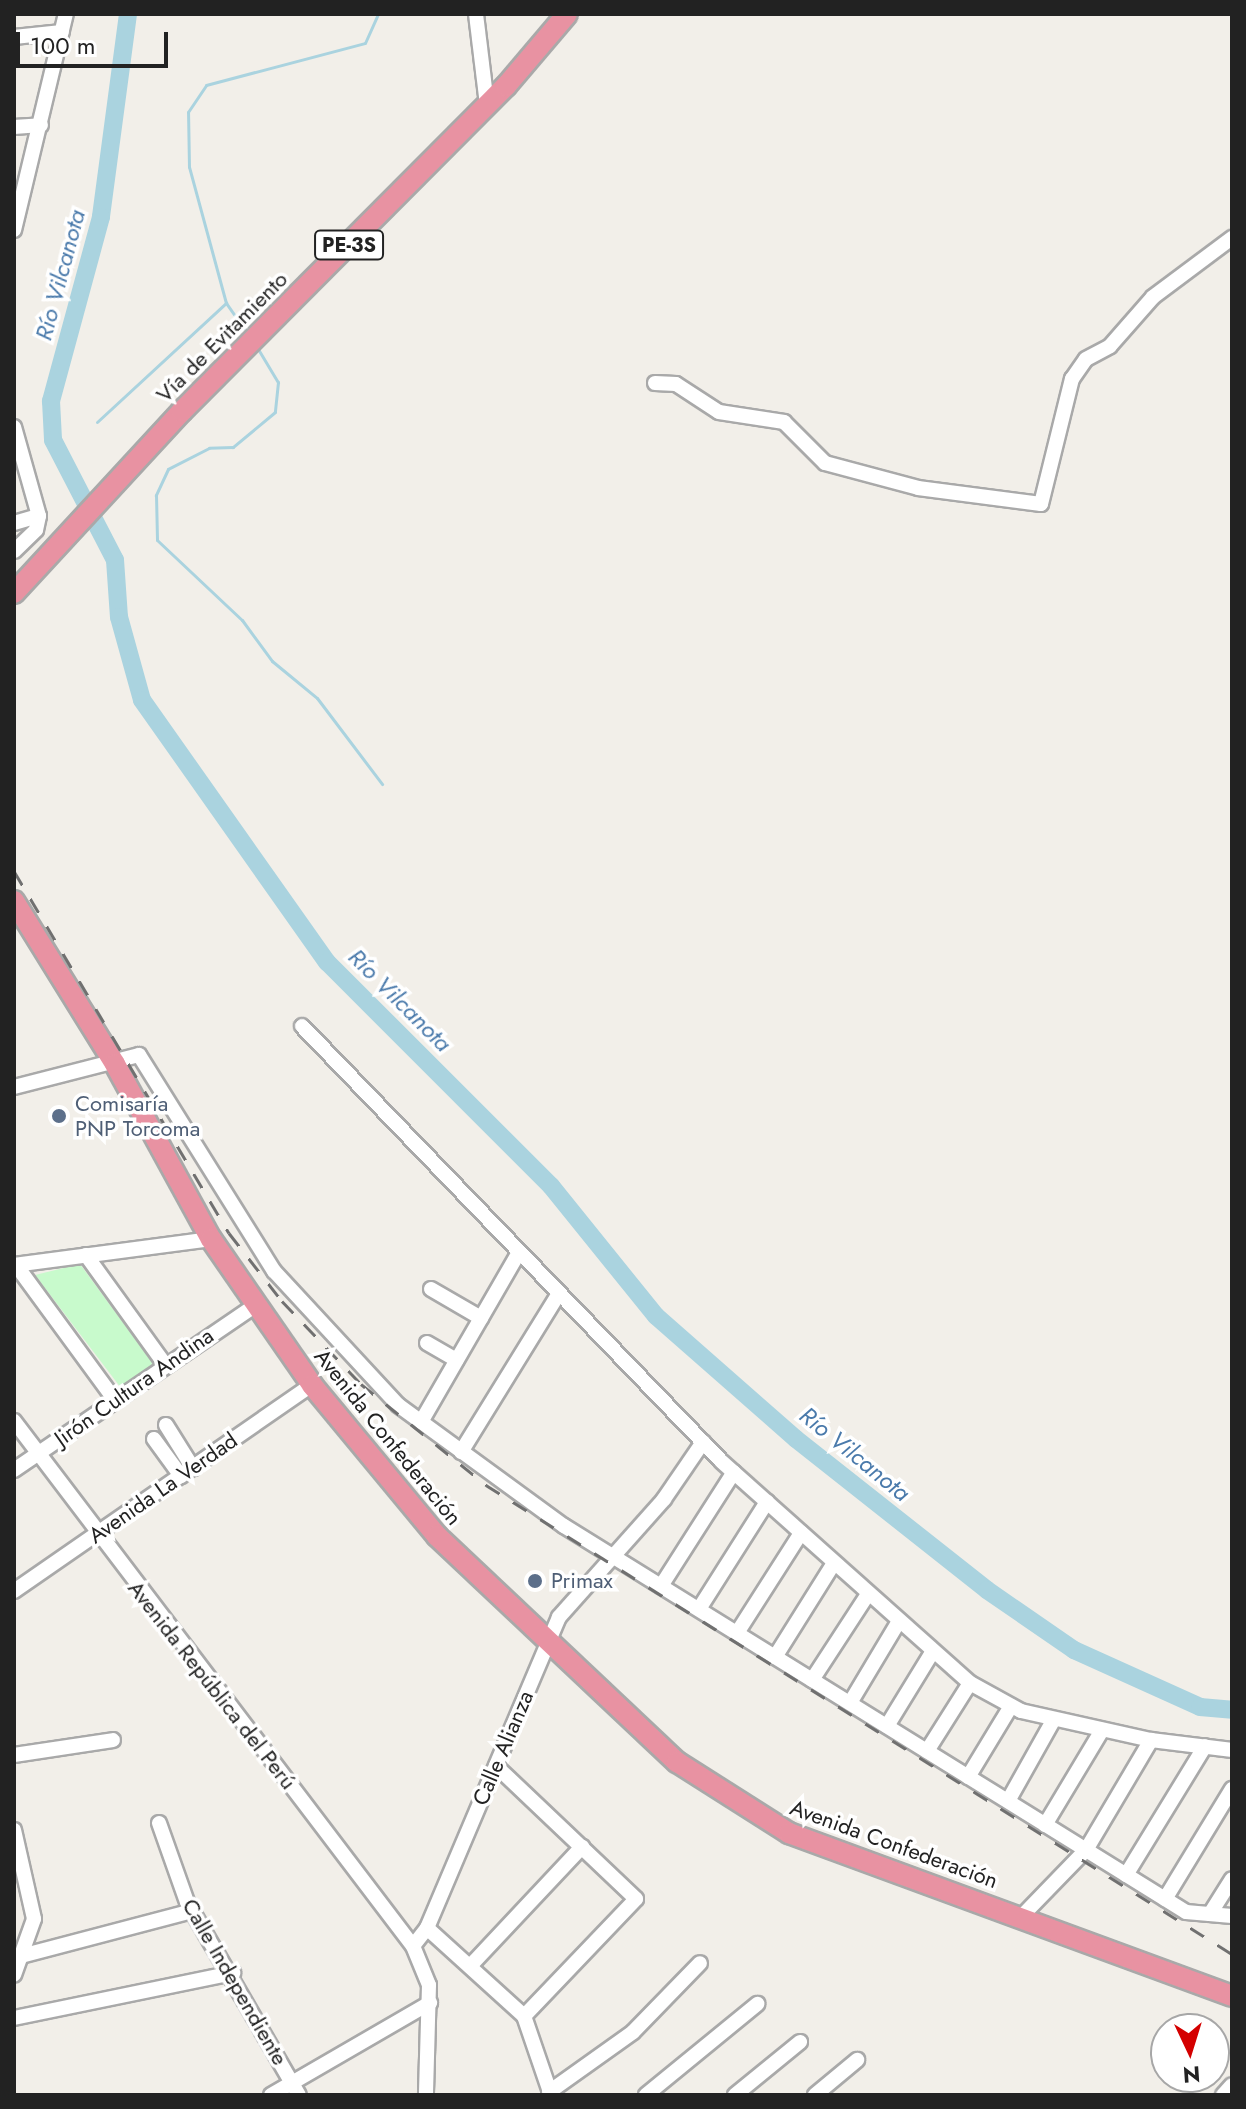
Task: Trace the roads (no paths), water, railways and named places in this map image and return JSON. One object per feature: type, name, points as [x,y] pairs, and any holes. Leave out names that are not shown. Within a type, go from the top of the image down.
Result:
[{"type":"highway","name":"Vía de Evitamiento","points":[[14,593],[125,471],[487,105],[567,14]]},
{"type":"highway","name":"Avenida Confederación","points":[[14,901],[115,1064],[211,1239],[312,1385],[405,1502],[677,1762],[789,1833],[1022,1916],[1232,1996]]},
{"type":"street","points":[[14,230],[66,14]]},
{"type":"street","points":[[476,14],[487,105]]},
{"type":"street","points":[[14,37],[62,32]]},
{"type":"street","points":[[14,127],[41,125]]},
{"type":"street","points":[[655,383],[676,384],[719,412],[784,422],[825,463],[918,488],[1041,504],[1072,379],[1086,359],[1110,346],[1153,297],[1232,238]]},
{"type":"street","points":[[14,427],[39,516],[36,530],[14,551]]},
{"type":"street","points":[[14,523],[39,516]]},
{"type":"street","points":[[302,1026],[518,1254],[703,1442],[970,1683],[1011,1706],[1054,1719],[1151,1740],[1232,1750]]},
{"type":"street","points":[[14,1087],[99,1061],[115,1064],[139,1055],[274,1271],[327,1335],[421,1422],[661,1586],[1186,1912],[1232,1916]]},
{"type":"street","points":[[114,1399],[15,1265],[211,1239]]},
{"type":"street","points":[[421,1422],[518,1254]]},
{"type":"street","points":[[86,1255],[164,1363]]},
{"type":"street","points":[[431,1289],[481,1318]]},
{"type":"street","points":[[461,1452],[558,1295]]},
{"type":"street","name":"Jirón Cultura Andina","points":[[14,1470],[164,1363],[256,1305]]},
{"type":"street","points":[[427,1343],[457,1360]]},
{"type":"street","name":"Avenida La Verdad","points":[[14,1591],[312,1385]]},
{"type":"street","name":"Avenida República del Perú","points":[[14,1421],[96,1535],[413,1946]]},
{"type":"street","points":[[166,1425],[187,1472]]},
{"type":"street","points":[[154,1439],[187,1472]]},
{"type":"street","name":"Calle Alianza","points":[[413,1946],[427,1928],[559,1617],[615,1556],[703,1442]]},
{"type":"street","points":[[661,1586],[734,1472]]},
{"type":"street","points":[[699,1609],[767,1502]]},
{"type":"street","points":[[737,1633],[801,1533]]},
{"type":"street","points":[[775,1657],[834,1563]]},
{"type":"street","points":[[812,1680],[868,1594]]},
{"type":"street","points":[[850,1703],[899,1621]]},
{"type":"street","points":[[887,1726],[933,1651]]},
{"type":"street","points":[[927,1751],[970,1683]]},
{"type":"street","points":[[968,1777],[1011,1706]]},
{"type":"street","points":[[1008,1801],[1054,1719]]},
{"type":"street","points":[[1045,1825],[1102,1730]]},
{"type":"street","points":[[14,1755],[113,1740]]},
{"type":"street","points":[[1022,1916],[1086,1850],[1151,1740]]},
{"type":"street","points":[[1126,1875],[1205,1746]]},
{"type":"street","points":[[496,1766],[636,1899],[524,2016]]},
{"type":"street","points":[[1165,1899],[1232,1789]]},
{"type":"street","name":"Calle Independiente","points":[[159,1823],[192,1911],[233,1973],[297,2091]]},
{"type":"street","points":[[14,1830],[20,1872],[34,1919],[14,1975]]},
{"type":"street","points":[[472,1964],[582,1847]]},
{"type":"street","points":[[1210,1914],[1232,1879]]},
{"type":"street","points":[[21,1956],[192,1911]]},
{"type":"street","points":[[427,1928],[472,1964],[524,2016],[550,2094],[633,2032],[700,1963]]},
{"type":"street","points":[[413,1946],[425,1964],[430,2003],[426,2095]]},
{"type":"street","points":[[14,2018],[233,1973]]},
{"type":"street","points":[[271,2095],[297,2091],[430,2003]]},
{"type":"street","points":[[646,2095],[757,2004]]},
{"type":"street","points":[[735,2095],[800,2042]]},
{"type":"street","points":[[815,2095],[857,2060]]},
{"type":"street","points":[[1223,2095],[1232,2085]]},
{"type":"waterway","name":"Río Vilcanota","points":[[128,14],[101,217],[51,401],[53,440],[115,560],[119,617],[142,700],[327,962],[551,1186],[656,1316],[796,1439],[987,1590],[1074,1650],[1200,1707],[1232,1710]]},
{"type":"waterway","points":[[247,333],[226,303],[189,167],[188,112],[206,85],[365,43],[378,14]]},
{"type":"waterway","points":[[97,422],[226,303]]},
{"type":"waterway","points":[[258,349],[278,382],[275,412],[233,447],[209,448],[168,469],[156,495],[157,540],[242,620],[272,661],[317,698],[382,784]]},
{"type":"railway","points":[[14,871],[229,1233],[282,1301],[361,1384],[486,1485],[1232,1954]]},
{"type":"place","name":"Comisaría PNP Torcoma","points":[[59,1116]]},
{"type":"place","name":"Primax","points":[[535,1581]]}]
